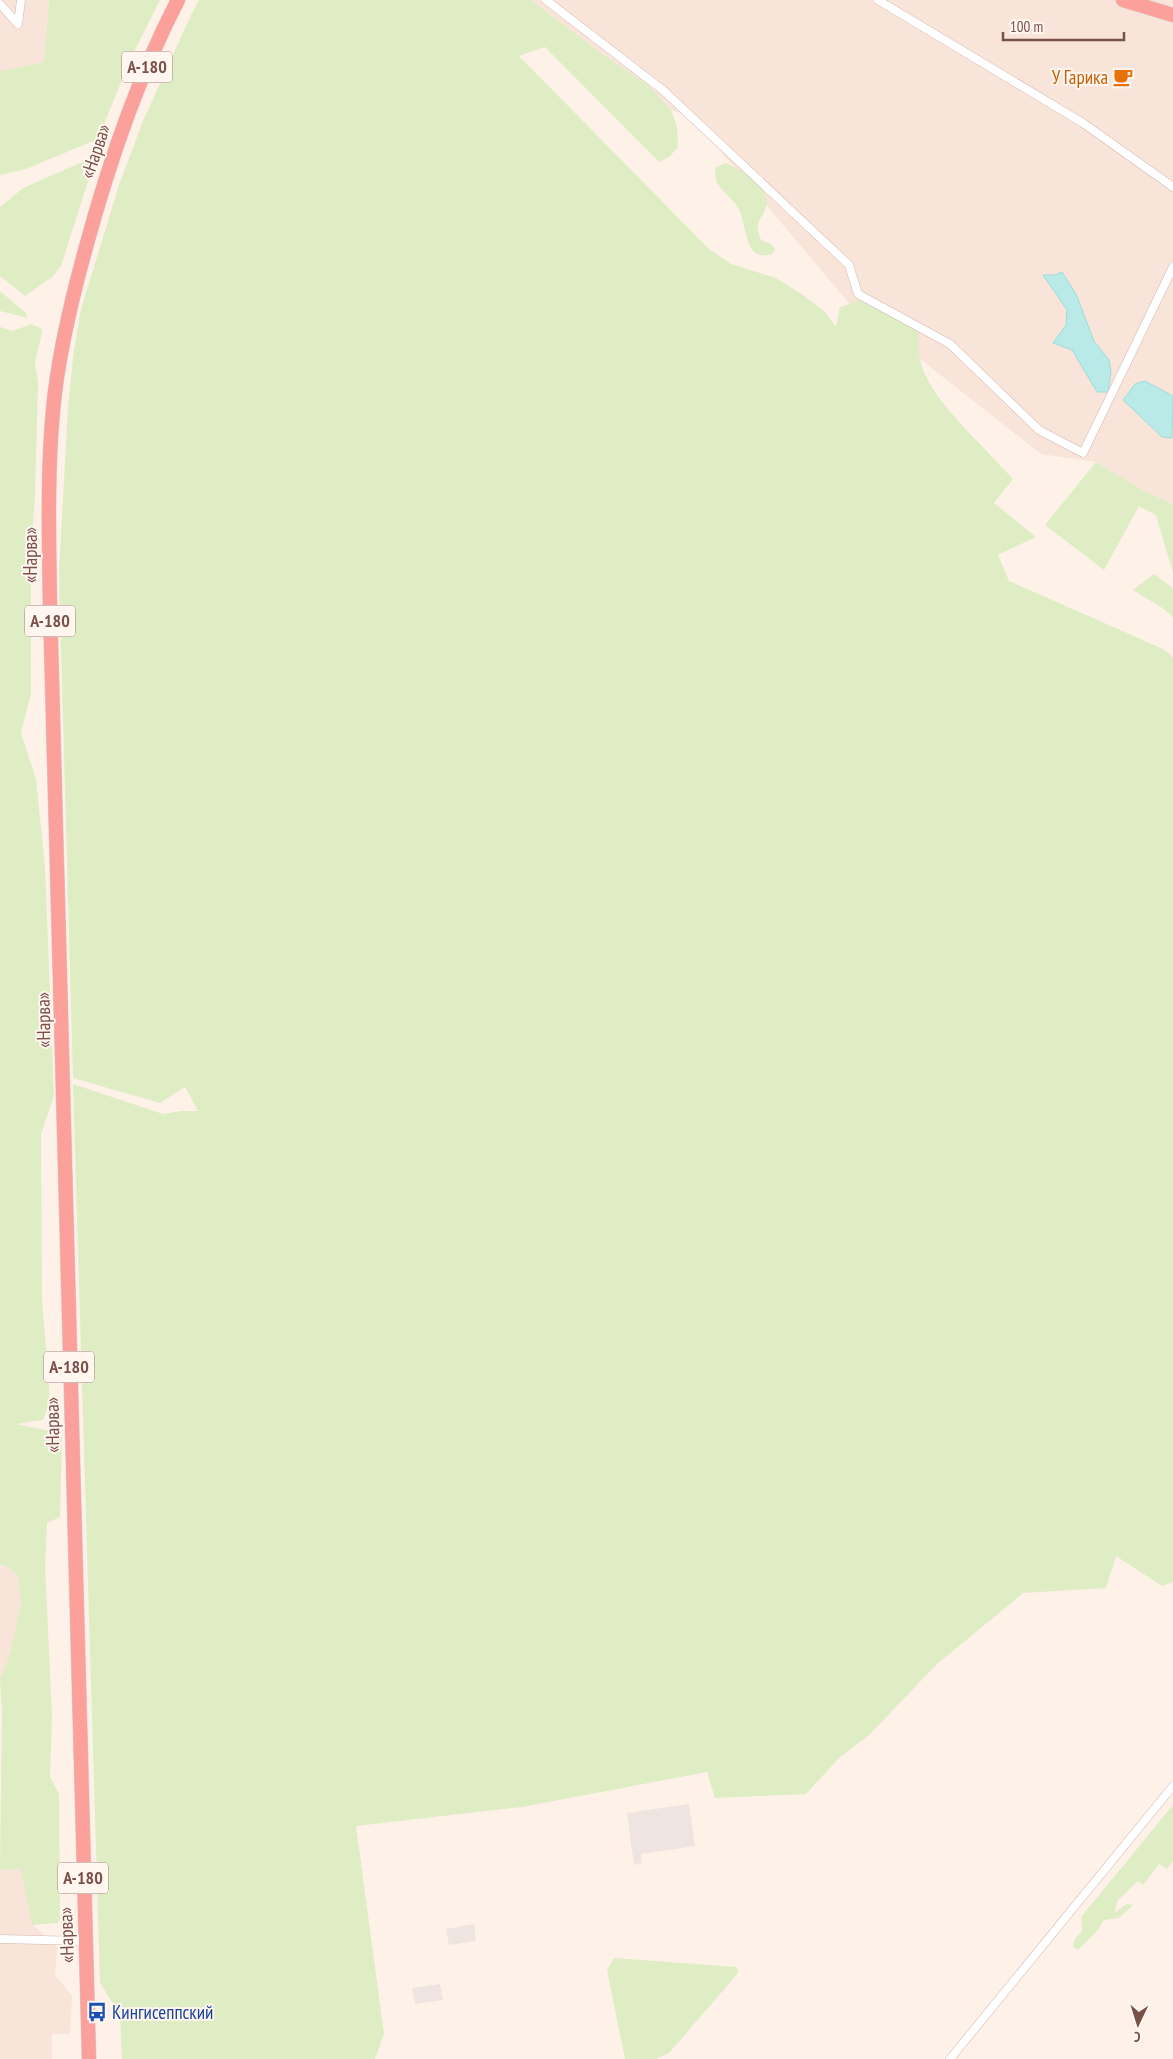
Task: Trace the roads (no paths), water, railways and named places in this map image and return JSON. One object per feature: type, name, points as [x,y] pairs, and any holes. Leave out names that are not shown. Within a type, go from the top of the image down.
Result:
[{"type":"highway","name":"«Нарва»","points":[[89,2059],[50,606],[49,472],[53,409],[66,323],[97,205],[120,135],[144,73],[178,0]]},
{"type":"highway","points":[[120,135],[184,0]]},
{"type":"highway","points":[[1122,0],[1173,15]]},
{"type":"street","points":[[0,4],[18,24],[21,0]]},
{"type":"street","points":[[546,0],[664,91],[700,124],[849,265],[858,294],[950,344],[1038,430],[1083,452],[1173,267]]},
{"type":"street","points":[[878,0],[1083,123],[1173,187]]},
{"type":"street","points":[[950,2059],[1173,1786]]},
{"type":"street","points":[[0,1939],[85,1942]]},
{"type":"water","points":[[1062,272],[1076,294],[1094,341],[1109,360],[1111,372],[1108,392],[1097,392],[1072,350],[1053,343],[1066,325],[1067,310],[1043,275],[1055,275]]},
{"type":"water","points":[[1145,381],[1173,396],[1172,438],[1162,437],[1123,400],[1135,384]]},
{"type":"place","name":"У Гарика","points":[[1123,77]]},
{"type":"place","name":"Кингисеппский","points":[[97,2012]]}]
